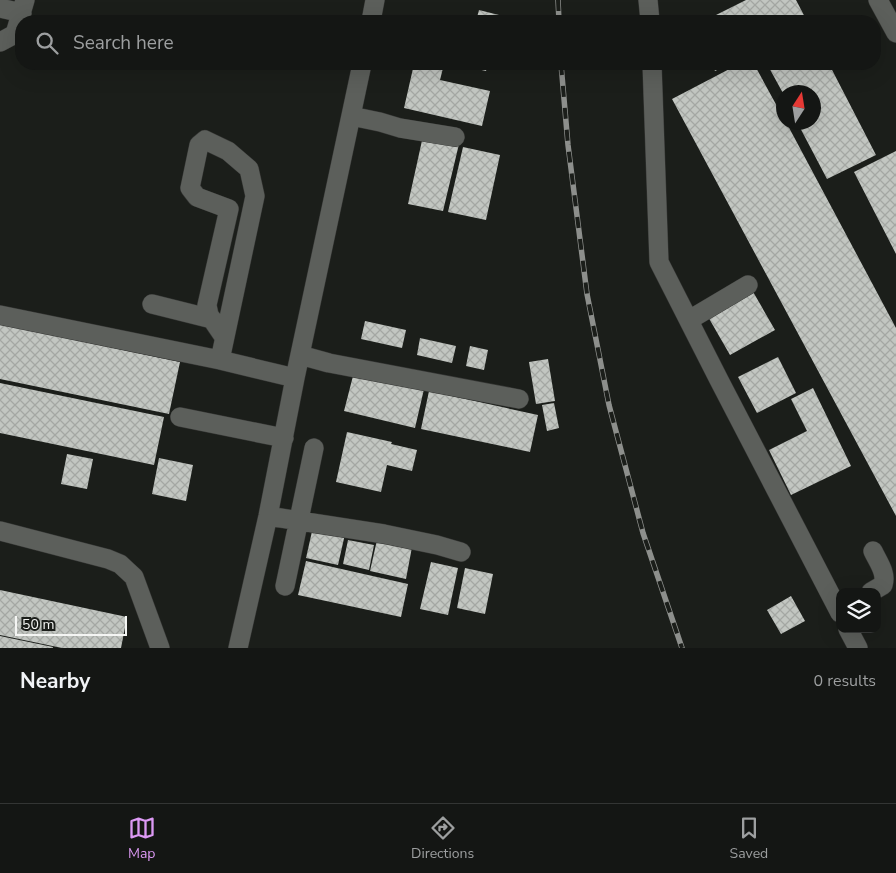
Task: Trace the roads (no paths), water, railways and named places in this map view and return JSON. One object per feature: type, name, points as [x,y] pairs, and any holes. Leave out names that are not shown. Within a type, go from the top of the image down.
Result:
[{"type":"lane","points":[[372,15],[375,0]]},
{"type":"lane","points":[[648,0],[649,15]]},
{"type":"lane","points":[[878,0],[896,33]]},
{"type":"lane","points":[[0,8],[24,6]]},
{"type":"lane","points":[[0,42],[15,34]]},
{"type":"lane","points":[[238,648],[268,516],[295,378],[361,70]]},
{"type":"lane","points":[[652,70],[659,262],[836,605]]},
{"type":"lane","points":[[351,116],[400,128],[455,137]]},
{"type":"lane","points":[[220,360],[255,196],[249,169],[228,150],[205,140],[199,144],[190,188],[197,198],[225,206],[230,212],[207,305],[207,310],[224,337]]},
{"type":"lane","points":[[689,320],[748,285]]},
{"type":"lane","points":[[152,304],[212,319]]},
{"type":"lane","points":[[0,315],[220,360],[295,378]]},
{"type":"lane","points":[[300,354],[329,363],[519,399]]},
{"type":"lane","points":[[180,417],[284,438]]},
{"type":"lane","points":[[285,586],[314,448]]},
{"type":"lane","points":[[268,516],[384,534],[462,552]]},
{"type":"lane","points":[[0,531],[108,559],[120,564],[134,577],[160,648]]},
{"type":"lane","points":[[873,551],[883,570],[885,580],[883,585],[878,588]]},
{"type":"lane","points":[[850,633],[858,648]]},
{"type":"railway","points":[[558,0],[559,15]]},
{"type":"railway","points":[[562,70],[568,145],[587,294],[609,405],[643,533],[682,648]]}]
